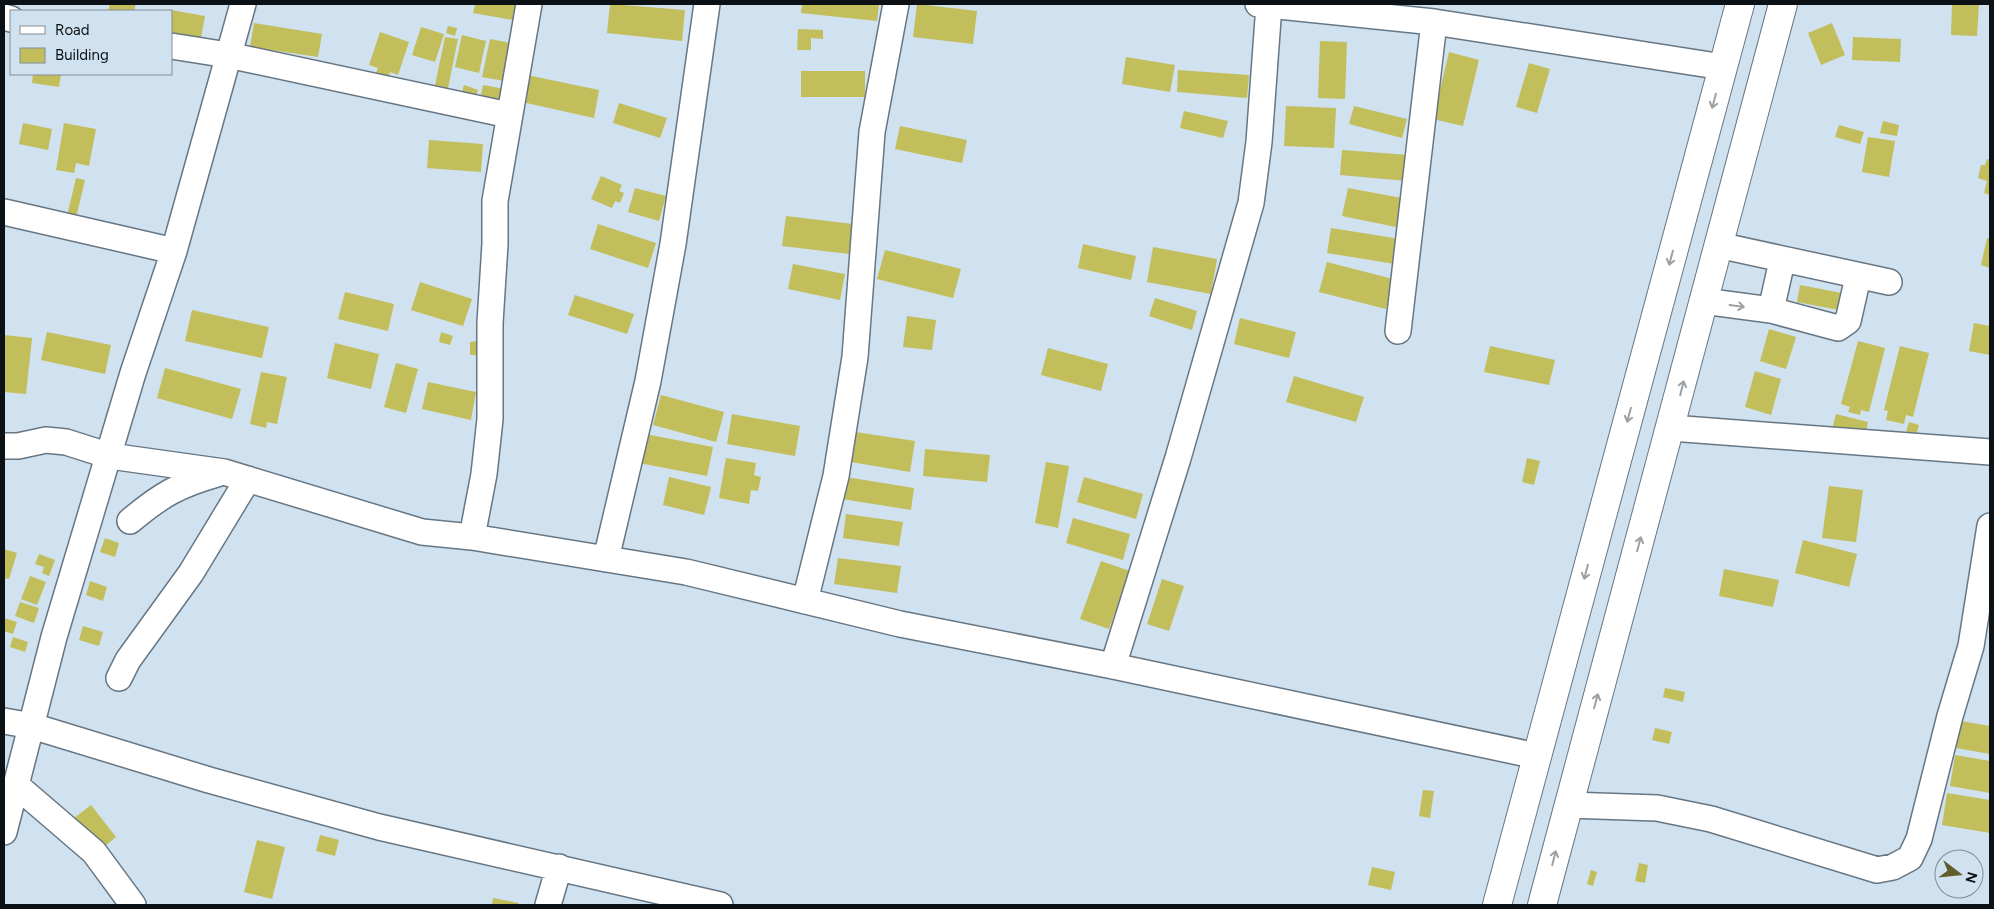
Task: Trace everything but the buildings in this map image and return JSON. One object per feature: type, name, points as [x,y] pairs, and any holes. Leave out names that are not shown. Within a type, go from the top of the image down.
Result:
[{"type":"highway","points":[[1497,905],[1740,4]]},
{"type":"highway","points":[[1542,905],[1784,4]]},
{"type":"street","points":[[4,832],[54,636],[134,373],[174,251],[243,4]]},
{"type":"street","points":[[472,537],[484,474],[490,419],[490,323],[495,244],[495,201],[529,4]]},
{"type":"street","points":[[606,559],[648,381],[671,254],[707,4]]},
{"type":"street","points":[[805,601],[836,476],[855,357],[872,132],[896,4]]},
{"type":"street","points":[[1113,666],[1180,449],[1251,203],[1259,142],[1263,5],[1446,17],[1723,67]]},
{"type":"street","points":[[1398,331],[1446,17]]},
{"type":"street","points":[[172,46],[228,55],[509,115]]},
{"type":"street","points":[[4,212],[174,251]]},
{"type":"street","points":[[1718,245],[1782,261],[1889,282]]},
{"type":"street","points":[[1770,310],[1782,261]]},
{"type":"street","points":[[1703,301],[1770,310],[1838,328],[1848,321],[1858,277]]},
{"type":"street","points":[[1671,428],[1990,452]]},
{"type":"street","points":[[4,446],[18,446],[46,440],[66,442],[110,456],[236,475],[422,532],[472,537],[686,572],[900,624],[1113,666],[1537,756]]},
{"type":"street","points":[[130,521],[158,498],[190,482],[236,475]]},
{"type":"street","points":[[119,678],[128,660],[191,572],[236,475]]},
{"type":"street","points":[[1568,805],[1657,808],[1693,816],[1877,870],[1893,867],[1910,858],[1919,839],[1950,716],[1971,646],[1990,526]]},
{"type":"street","points":[[4,721],[32,726],[209,780],[370,824],[720,905]]},
{"type":"street","points":[[16,784],[94,852],[134,905]]},
{"type":"street","points":[[548,905],[559,867]]}]
